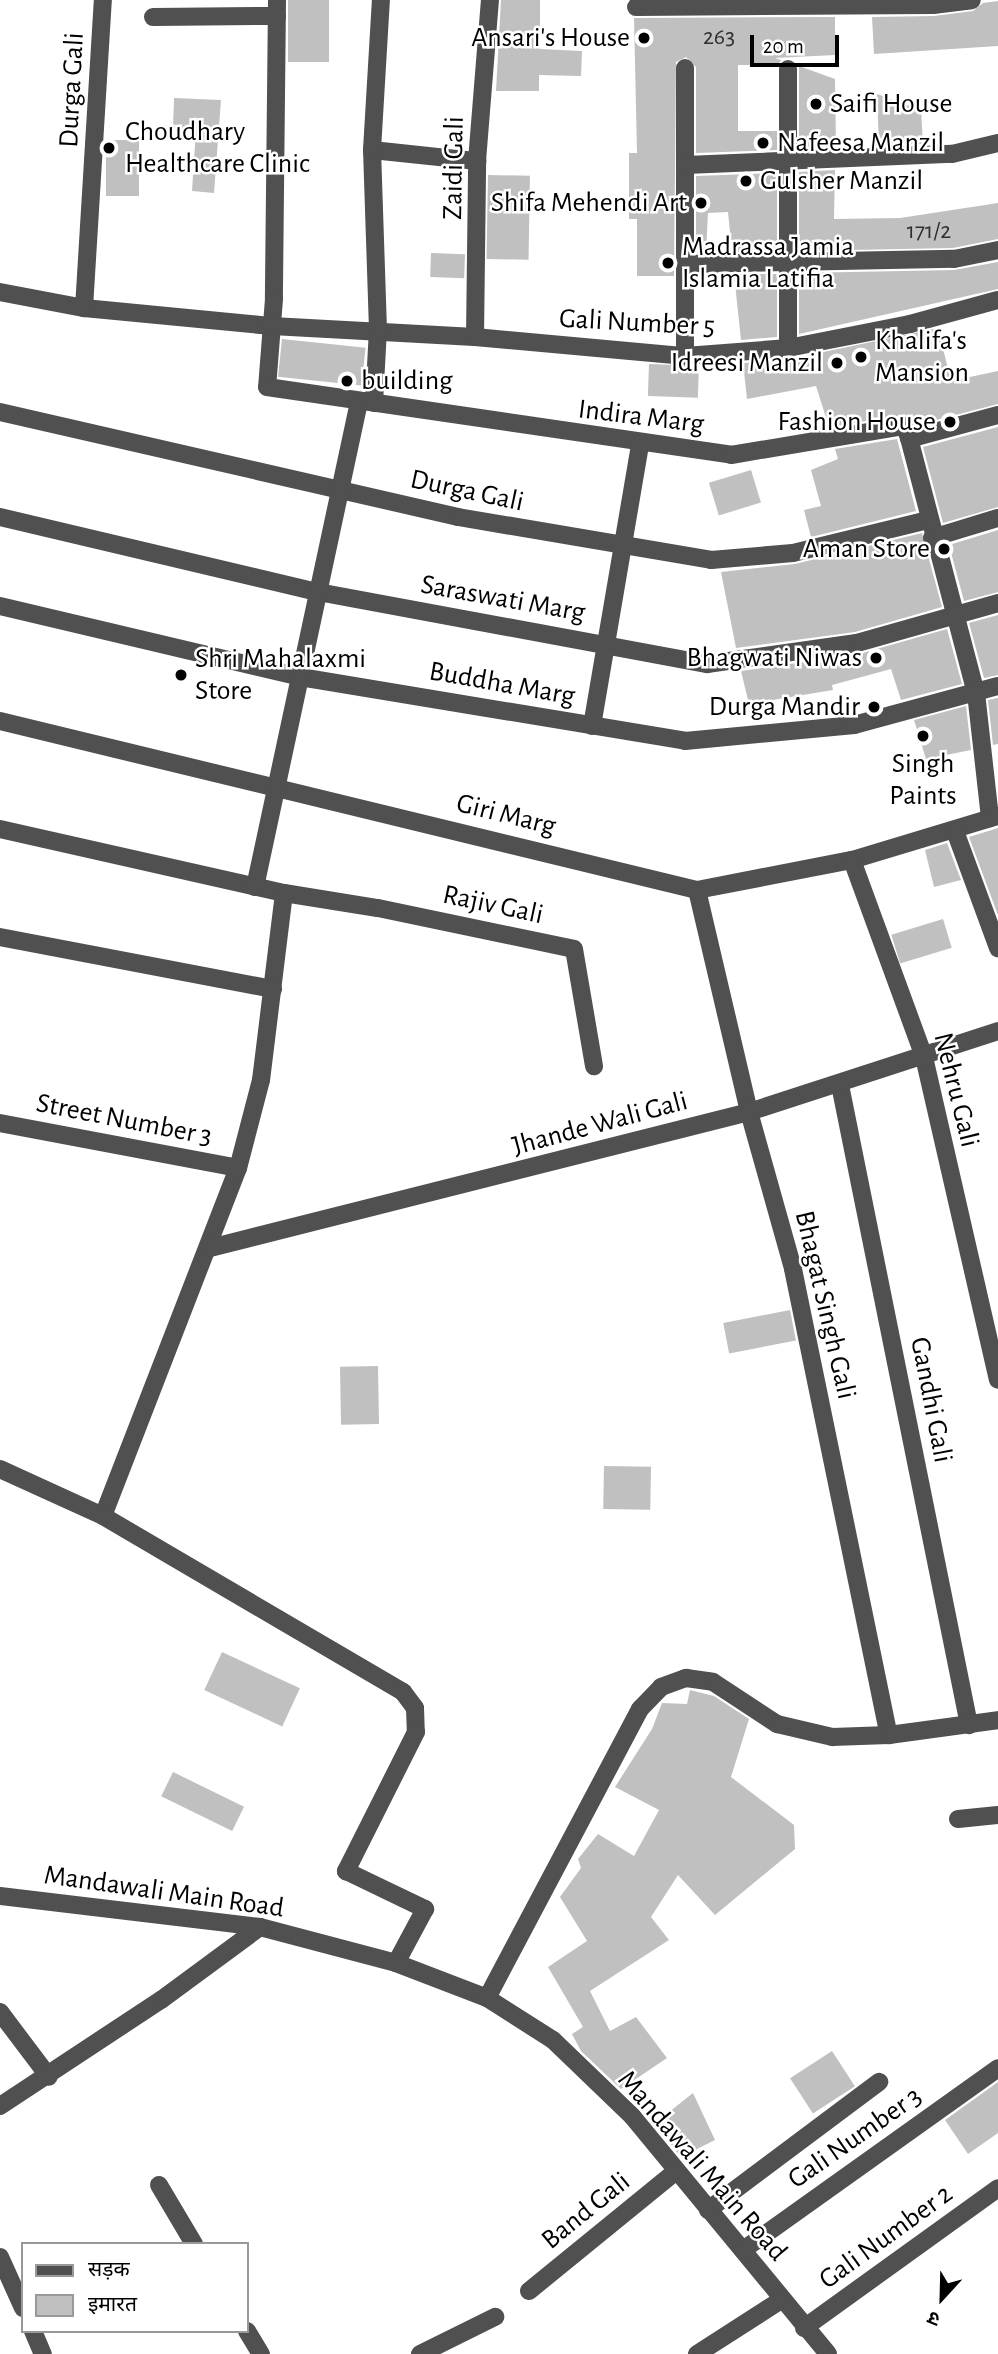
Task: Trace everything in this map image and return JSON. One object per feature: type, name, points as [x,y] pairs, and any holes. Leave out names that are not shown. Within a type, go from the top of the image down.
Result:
[{"type":"street","name":"Durga Gali","points":[[84,308],[103,0]]},
{"type":"street","points":[[255,887],[340,490],[367,402],[377,330],[372,150],[382,0]]},
{"type":"street","name":"Zaidi Gali","points":[[475,337],[477,161],[490,0]]},
{"type":"street","points":[[636,7],[933,5],[972,0]]},
{"type":"street","points":[[153,17],[277,8],[272,326]]},
{"type":"street","points":[[685,68],[685,356]]},
{"type":"street","points":[[788,69],[788,348]]},
{"type":"street","points":[[686,165],[788,163],[952,154],[998,143]]},
{"type":"street","points":[[372,150],[477,161]]},
{"type":"street","points":[[686,264],[954,259],[998,250]]},
{"type":"street","name":"Gali Number 5","points":[[0,292],[84,308],[272,326],[475,337],[685,356],[788,348],[910,324],[998,300]]},
{"type":"street","name":"Indira Marg","points":[[272,326],[267,387],[640,444],[731,455],[905,426],[909,438]]},
{"type":"street","name":"Durga Gali","points":[[0,412],[458,517],[711,560],[793,553],[998,518]]},
{"type":"street","points":[[994,817],[976,693],[953,618],[909,438],[998,415]]},
{"type":"street","points":[[592,726],[640,444]]},
{"type":"street","name":"Saraswati Marg","points":[[0,517],[318,592],[706,664],[857,643],[953,618],[998,603]]},
{"type":"street","name":"Buddha Marg","points":[[0,606],[300,677],[685,741],[854,725],[998,686]]},
{"type":"street","name":"Giri Marg","points":[[0,721],[277,785],[697,890],[852,860],[994,817]]},
{"type":"street","points":[[0,829],[284,893],[261,1080],[238,1168],[210,1248],[103,1516]]},
{"type":"street","points":[[955,831],[998,948]]},
{"type":"street","name":"Nehru Gali","points":[[852,860],[923,1057],[998,1380]]},
{"type":"street","name":"Bhagat Singh Gali","points":[[697,890],[749,1112],[811,1348],[889,1735]]},
{"type":"street","name":"Rajiv Gali","points":[[284,893],[378,908],[574,949],[594,1066]]},
{"type":"street","points":[[0,937],[273,989]]},
{"type":"street","name":"Jhande Wali Gali","points":[[210,1248],[749,1112],[839,1085],[998,1031]]},
{"type":"street","name":"Gandhi Gali","points":[[839,1085],[969,1725]]},
{"type":"street","name":"Street Number 3","points":[[0,1123],[238,1168]]},
{"type":"street","points":[[0,1469],[103,1516],[403,1692],[415,1708],[416,1732],[346,1871],[425,1909],[396,1963]]},
{"type":"street","points":[[487,1998],[640,1709],[661,1687],[686,1678],[713,1682],[777,1724],[832,1737],[889,1735],[998,1720]]},
{"type":"street","points":[[958,1819],[998,1815]]},
{"type":"street","name":"Mandawali Main Road","points":[[0,1896],[260,1927],[396,1963],[487,1998],[552,2040],[632,2116],[828,2354]]},
{"type":"street","points":[[0,2106],[49,2077],[260,1927]]},
{"type":"street","points":[[0,2012],[49,2077]]},
{"type":"street","name":"Gali Number 3","points":[[743,2250],[998,2068]]},
{"type":"street","points":[[708,2210],[879,2082]]},
{"type":"street","name":"Band Gali","points":[[529,2291],[676,2171]]},
{"type":"street","points":[[159,2185],[193,2242]]},
{"type":"street","name":"Gali Number 2","points":[[804,2328],[998,2188]]},
{"type":"street","points":[[0,2257],[21,2304]]},
{"type":"street","points":[[697,2354],[781,2300]]},
{"type":"street","points":[[420,2354],[495,2317]]},
{"type":"street","points":[[34,2333],[43,2354]]},
{"type":"street","points":[[248,2333],[261,2354]]},
{"type":"building","points":[[288,0],[329,0],[329,62],[288,62]]},
{"type":"building","points":[[501,0],[540,0],[540,49],[582,51],[581,76],[539,75],[539,91],[496,91]]},
{"type":"building","points":[[998,1],[998,46],[874,54],[872,17],[934,16],[973,11],[983,3]]},
{"type":"building","points":[[835,17],[835,55],[775,58],[781,60],[778,65],[738,65],[738,131],[777,131],[777,150],[696,153],[696,67],[686,57],[676,62],[674,276],[637,276],[637,219],[629,219],[629,153],[637,153],[634,18]]},
{"type":"building","points":[[799,66],[835,79],[836,147],[799,149]]},
{"type":"building","points":[[877,94],[921,110],[923,144],[879,146]]},
{"type":"building","points":[[174,98],[221,100],[214,193],[192,191],[196,129],[173,128]]},
{"type":"building","points":[[106,140],[139,140],[139,196],[106,196]]},
{"type":"building","points":[[835,170],[834,219],[900,218],[998,203],[998,239],[953,248],[799,251],[799,172]]},
{"type":"building","points":[[777,173],[777,251],[732,252],[728,212],[708,213],[706,252],[696,252],[696,176]]},
{"type":"building","points":[[488,175],[530,176],[529,260],[487,259]]},
{"type":"building","points":[[431,253],[465,254],[464,278],[430,277]]},
{"type":"building","points":[[998,262],[998,289],[799,334],[799,273],[954,270]]},
{"type":"building","points":[[734,274],[777,274],[777,337],[741,340]]},
{"type":"building","points":[[938,328],[951,381],[998,371],[998,404],[917,425],[904,415],[829,427],[816,386],[747,399],[743,363],[790,359]]},
{"type":"building","points":[[282,339],[366,348],[362,386],[278,377]]},
{"type":"building","points":[[649,364],[699,366],[698,398],[648,396]]},
{"type":"building","points":[[998,427],[998,507],[943,523],[923,447]]},
{"type":"building","points":[[897,439],[916,511],[811,537],[804,510],[821,506],[811,470],[838,459],[835,449]]},
{"type":"building","points":[[751,470],[761,503],[719,515],[709,483]]},
{"type":"building","points":[[998,530],[998,592],[964,601],[949,545]]},
{"type":"building","points":[[922,533],[942,607],[855,632],[736,648],[721,572],[795,564]]},
{"type":"building","points":[[998,615],[998,675],[984,678],[969,623]]},
{"type":"building","points":[[947,629],[962,684],[901,700],[891,669],[832,685],[833,690],[749,704],[741,671],[859,654]]},
{"type":"building","points":[[998,698],[998,744],[993,745],[988,700]]},
{"type":"building","points":[[966,706],[971,750],[926,759],[914,720]]},
{"type":"building","points":[[998,828],[998,915],[969,837]]},
{"type":"building","points":[[947,843],[961,880],[934,887],[925,850]]},
{"type":"building","points":[[943,919],[952,948],[900,963],[891,935]]},
{"type":"building","points":[[790,1310],[796,1340],[729,1353],[723,1323]]},
{"type":"building","points":[[378,1366],[379,1424],[341,1425],[340,1367]]},
{"type":"building","points":[[604,1466],[651,1467],[650,1510],[603,1509]]},
{"type":"building","points":[[222,1652],[300,1688],[282,1726],[204,1690]]},
{"type":"building","points":[[690,1690],[714,1696],[749,1719],[731,1777],[794,1825],[795,1849],[715,1915],[678,1875],[651,1917],[669,1940],[590,1991],[610,2031],[636,2017],[667,2058],[621,2089],[581,2051],[572,2034],[583,2027],[548,1967],[587,1941],[560,1897],[581,1868],[578,1859],[598,1834],[634,1856],[659,1810],[615,1787],[652,1729],[662,1703],[687,1704]]},
{"type":"building","points":[[173,1772],[244,1807],[232,1831],[161,1796]]},
{"type":"building","points":[[832,2051],[855,2086],[813,2113],[790,2078]]},
{"type":"building","points":[[998,2082],[998,2133],[968,2154],[945,2120]]},
{"type":"building","points":[[693,2093],[715,2140],[681,2157],[654,2124]]},
{"type":"place","name":"Ansari's House","points":[[644,38]]},
{"type":"place","name":"Saifi House","points":[[816,104]]},
{"type":"place","name":"Nafeesa Manzil","points":[[763,143]]},
{"type":"place","name":"Choudhary Healthcare Clinic","points":[[109,148]]},
{"type":"place","name":"Gulsher Manzil","points":[[746,181]]},
{"type":"place","name":"Shifa Mehendi Art","points":[[701,203]]},
{"type":"place","name":"Madrassa Jamia Islamia Latifia","points":[[668,263]]},
{"type":"place","name":"Khalifa's Mansion","points":[[861,357]]},
{"type":"place","name":"Idreesi Manzil","points":[[837,363]]},
{"type":"place","name":"building","points":[[347,381]]},
{"type":"place","name":"Fashion House","points":[[950,422]]},
{"type":"place","name":"Aman Store","points":[[944,549]]},
{"type":"place","name":"Bhagwati Niwas","points":[[876,658]]},
{"type":"place","name":"Shri Mahalaxmi Store","points":[[181,675]]},
{"type":"place","name":"Durga Mandir","points":[[874,707]]},
{"type":"place","name":"Singh Paints","points":[[923,736]]}]
